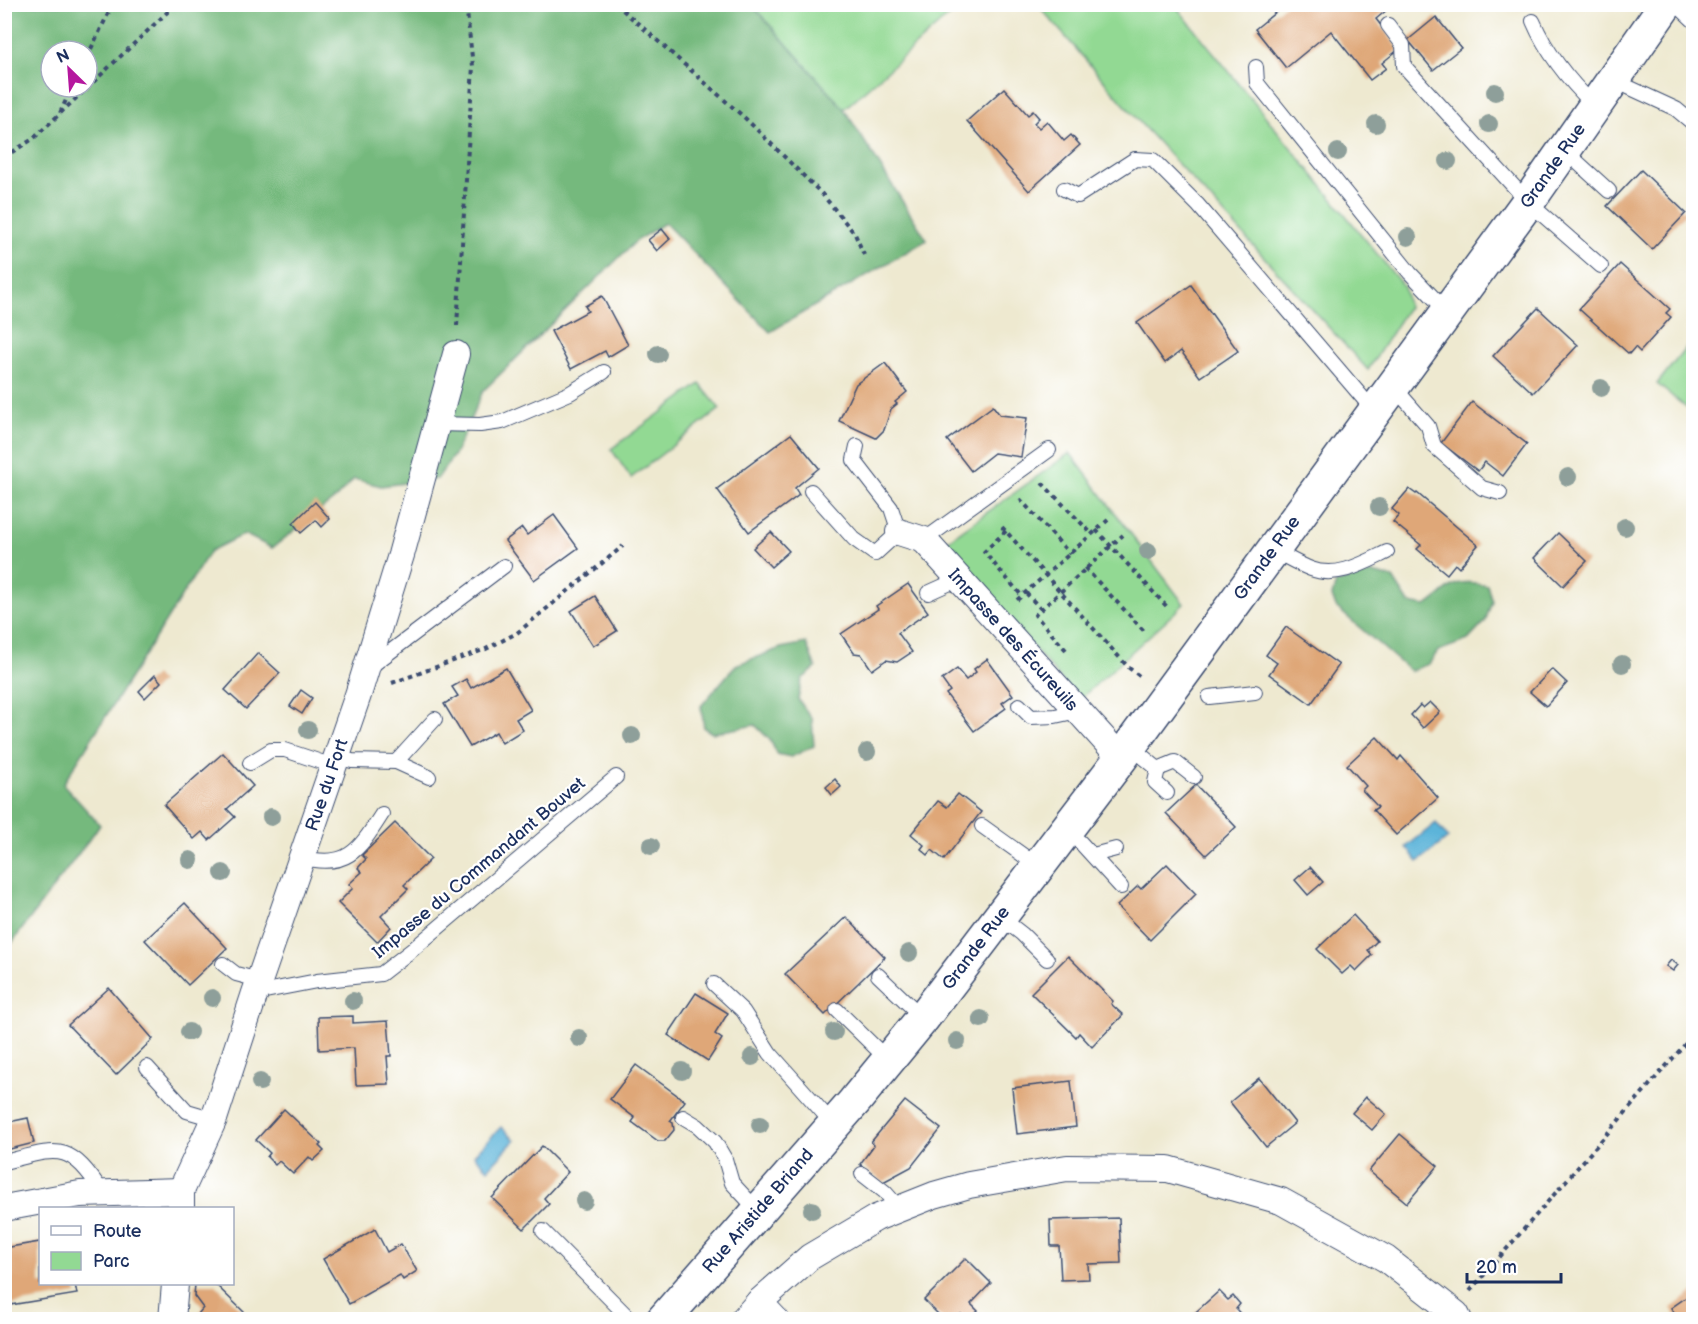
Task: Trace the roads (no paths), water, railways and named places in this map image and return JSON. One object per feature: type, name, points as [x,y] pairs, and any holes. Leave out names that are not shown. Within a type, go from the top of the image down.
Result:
[{"type":"street","name":"Grande Rue","points":[[844,1114],[923,1018],[1125,752],[1528,202],[1668,5]]},
{"type":"street","name":"Rue du Fort","points":[[181,1200],[214,1119],[257,986],[358,695],[401,555],[456,354]]},
{"type":"street","points":[[899,532],[924,540]]},
{"type":"street","name":"Impasse des Écureuils","points":[[924,540],[1078,711],[1125,752]]},
{"type":"street","name":"Rue Aristide Briand","points":[[663,1320],[844,1114]]},
{"type":"street","points":[[759,1314],[810,1257],[866,1224],[934,1195],[969,1185],[1067,1168],[1168,1169],[1281,1201],[1386,1259],[1457,1317]]},
{"type":"street","points":[[4,1208],[80,1194],[103,1193],[181,1200]]},
{"type":"street","points":[[172,1320],[176,1285]]},
{"type":"lane","points":[[1668,5],[1694,21]]},
{"type":"lane","points":[[1533,21],[1541,40],[1566,76],[1604,93],[1676,109],[1694,124]]},
{"type":"lane","points":[[1388,25],[1403,45],[1404,66],[1528,202],[1602,266]]},
{"type":"lane","points":[[1256,67],[1257,83],[1410,273],[1447,312]]},
{"type":"lane","points":[[1564,150],[1609,191]]},
{"type":"lane","points":[[1064,189],[1078,196],[1135,159],[1153,160],[1198,205],[1374,411]]},
{"type":"lane","points":[[436,424],[480,425],[502,422],[570,393],[604,372]]},
{"type":"lane","points":[[1393,386],[1428,426],[1434,446],[1482,488],[1500,493]]},
{"type":"lane","points":[[812,491],[854,539],[875,554],[899,532],[891,508],[854,460],[857,446]]},
{"type":"lane","points":[[924,540],[1049,450]]},
{"type":"lane","points":[[1273,550],[1312,570],[1330,572],[1353,569],[1387,552]]},
{"type":"lane","points":[[366,670],[504,566]]},
{"type":"lane","points":[[928,593],[959,579]]},
{"type":"lane","points":[[1209,698],[1255,692]]},
{"type":"lane","points":[[1019,705],[1031,717],[1054,716],[1078,711]]},
{"type":"lane","points":[[396,762],[435,719]]},
{"type":"lane","points":[[250,763],[271,750],[285,750],[335,761],[396,762],[429,777]]},
{"type":"lane","points":[[1125,752],[1158,769],[1175,762],[1194,777]]},
{"type":"lane","points":[[1158,769],[1155,782],[1167,793]]},
{"type":"lane","name":"Impasse du Commandant Bouvet","points":[[257,986],[381,974],[616,777]]},
{"type":"lane","points":[[301,857],[325,862],[337,861],[351,854],[368,836],[382,814]]},
{"type":"lane","points":[[982,826],[1038,866]]},
{"type":"lane","points":[[1065,831],[1093,855],[1121,887]]},
{"type":"lane","points":[[1093,855],[1116,849]]},
{"type":"lane","points":[[1000,917],[1022,934],[1047,959]]},
{"type":"lane","points":[[223,964],[257,986]]},
{"type":"lane","points":[[878,975],[923,1018]]},
{"type":"lane","points":[[714,984],[742,1011],[770,1053],[844,1114]]},
{"type":"lane","points":[[837,1010],[888,1060]]},
{"type":"lane","points":[[147,1067],[187,1111],[214,1119]]},
{"type":"lane","points":[[683,1116],[715,1142],[724,1159],[732,1183],[758,1211]]},
{"type":"lane","points":[[4,1162],[50,1151],[68,1153],[88,1171],[103,1193]]},
{"type":"lane","points":[[862,1174],[885,1192],[900,1209]]},
{"type":"lane","points":[[543,1231],[631,1320]]},
{"type":"water","points":[[1436,823],[1448,838],[1418,862],[1406,847]]},
{"type":"water","points":[[501,1127],[515,1140],[488,1169],[474,1155]]}]
